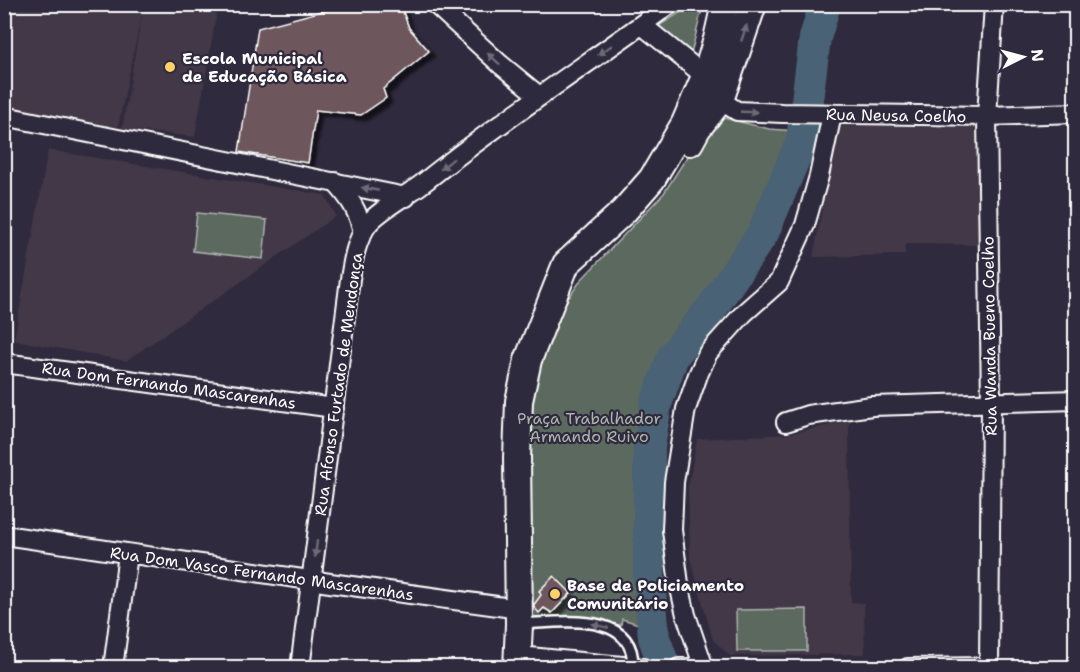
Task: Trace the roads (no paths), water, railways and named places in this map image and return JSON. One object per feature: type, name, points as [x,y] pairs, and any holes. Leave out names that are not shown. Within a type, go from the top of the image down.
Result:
[{"type":"main road","points":[[518,662],[517,458],[519,401],[528,360],[566,264],[624,211],[652,179],[685,123],[705,76],[725,4]]},
{"type":"main road","points":[[624,211],[658,187],[680,159],[697,129],[720,100],[753,4]]},
{"type":"main road","points":[[717,39],[720,100]]},
{"type":"street","points":[[435,4],[500,64],[539,96]]},
{"type":"street","name":"Rua Afonso Furtado de Mendonça","points":[[300,668],[350,279],[355,252],[363,232],[375,217],[406,196],[478,139],[670,4]]},
{"type":"street","name":"Rua Wanda Bueno Coelho","points":[[989,667],[991,403],[987,116],[994,4]]},
{"type":"street","points":[[642,25],[705,76]]},
{"type":"street","name":"Rua Neusa Coelho","points":[[720,100],[737,111],[782,113],[987,116],[1076,113]]},
{"type":"street","points":[[704,668],[686,615],[679,584],[672,530],[674,482],[686,409],[708,353],[744,313],[778,282],[805,225],[819,176],[825,114]]},
{"type":"street","points":[[4,116],[406,196]]},
{"type":"street","points":[[335,182],[353,203],[363,232]]},
{"type":"street","name":"Rua Dom Fernando Mascarenhas","points":[[4,363],[334,408]]},
{"type":"street","points":[[786,423],[808,415],[872,406],[1076,400]]},
{"type":"street","name":"Rua Dom Vasco Fernando Mascarenhas","points":[[4,535],[312,581],[519,616]]},
{"type":"street","points":[[113,668],[128,554]]},
{"type":"street","points":[[518,662],[590,661],[610,666],[638,667]]},
{"type":"street","points":[[908,668],[989,667]]},
{"type":"street","points":[[680,668],[694,668]]},
{"type":"lane","points":[[519,616],[595,624],[613,629],[630,646],[638,667]]},
{"type":"waterway","points":[[665,668],[654,638],[649,579],[649,447],[656,404],[673,356],[711,309],[763,233],[802,140],[815,38],[825,4]]},
{"type":"place","name":"Escola Municipal de Educação Básica","points":[[170,67]]},
{"type":"place","name":"Base de Policiamento Comunitário","points":[[555,594]]},
{"type":"park label","name":"Praça Trabalhador Armando Ruivo","points":[[589,427]]}]
